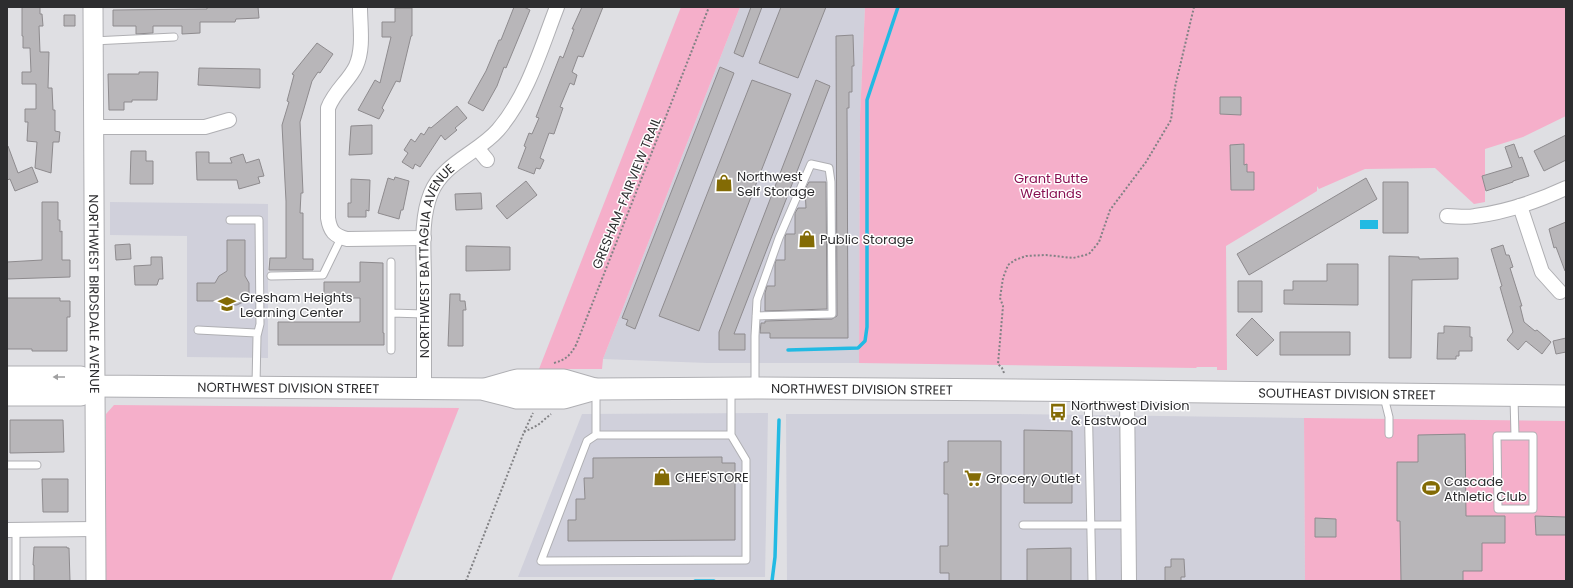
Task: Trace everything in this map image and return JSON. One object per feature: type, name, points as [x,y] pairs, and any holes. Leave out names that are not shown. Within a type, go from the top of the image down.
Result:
[{"type":"main road","name":"NORTHWEST BIRDSDALE AVENUE","points":[[92,7],[96,581]]},
{"type":"main road","name":"NORTHWEST DIVISION STREET","points":[[7,377],[81,377],[95,386]]},
{"type":"main road","name":"NORTHWEST DIVISION STREET","points":[[7,395],[80,395],[95,386],[482,389],[517,380],[564,380],[596,389]]},
{"type":"main road","name":"NORTHWEST DIVISION STREET","points":[[482,389],[517,398],[564,398],[596,389],[755,388],[1127,391]]},
{"type":"main road","name":"SOUTHEAST DIVISION STREET","points":[[1127,391],[1566,396]]},
{"type":"street","points":[[360,7],[361,47],[356,66],[332,100],[328,115],[328,218],[332,231],[341,238],[424,238]]},
{"type":"street","name":"NORTHWEST BATTAGLIA AVENUE","points":[[424,389],[424,238],[427,204],[437,180],[449,168],[478,149],[492,137],[517,103],[557,7]]},
{"type":"street","points":[[93,127],[206,127],[229,120]]},
{"type":"street","points":[[478,149],[487,160]]},
{"type":"street","points":[[1447,216],[1474,217],[1520,206],[1566,188]]},
{"type":"street","points":[[1520,206],[1542,272],[1560,292]]},
{"type":"street","points":[[1127,391],[1128,581]]},
{"type":"street","points":[[11,530],[95,529]]},
{"type":"lane","points":[[93,41],[174,37]]},
{"type":"lane","points":[[755,388],[755,336],[756,316],[757,300],[779,238],[811,164],[829,168],[831,182],[832,314],[756,316]]},
{"type":"lane","points":[[230,220],[259,220],[260,324],[257,333],[256,387]]},
{"type":"lane","points":[[271,276],[323,275],[341,238]]},
{"type":"lane","points":[[392,262],[392,350]]},
{"type":"lane","points":[[391,313],[424,314]]},
{"type":"lane","points":[[198,330],[257,333]]},
{"type":"lane","points":[[731,388],[731,435],[746,460],[746,560],[541,561],[587,441],[596,435],[731,435]]},
{"type":"lane","points":[[596,389],[596,435]]},
{"type":"lane","points":[[1088,390],[1092,581]]},
{"type":"lane","points":[[1384,394],[1389,417],[1389,434]]},
{"type":"lane","points":[[1514,396],[1515,436]]},
{"type":"lane","points":[[1497,436],[1515,436],[1533,436],[1533,509],[1498,508],[1497,436]]},
{"type":"lane","points":[[7,465],[37,465]]},
{"type":"lane","points":[[1023,525],[1128,526]]},
{"type":"lane","points":[[11,530],[16,581]]},
{"type":"path","name":"GRESHAM-FAIRVIEW TRAIL","points":[[551,364],[563,361],[567,358],[576,345],[709,7]]},
{"type":"path","points":[[1005,390],[1004,371],[998,364],[1003,306],[1000,298],[1003,278],[1008,265],[1015,260],[1026,256],[1046,255],[1073,258],[1089,254],[1099,242],[1110,210],[1146,162],[1172,120],[1175,87],[1194,7]]},
{"type":"path","points":[[524,432],[530,430],[545,420],[564,398]]},
{"type":"path","points":[[466,581],[524,432],[534,413]]},
{"type":"shaded area","points":[[740,7],[865,7],[860,116],[859,363],[707,363],[603,359]]},
{"type":"shaded area","name":"Gresham Heights Learning Center","points":[[110,202],[268,204],[268,358],[187,357],[187,236],[110,235]]},
{"type":"shaded area","points":[[768,413],[765,577],[518,577],[582,414]]},
{"type":"shaded area","points":[[786,414],[1009,414],[1304,418],[1305,581],[787,581]]},
{"type":"green space","points":[[681,7],[740,7],[603,359],[602,369],[539,369]]},
{"type":"green space","name":"Grant Butte Wetlands","points":[[865,7],[1566,7],[1566,116],[1523,137],[1485,149],[1485,202],[1474,204],[1435,168],[1365,169],[1319,189],[1317,186],[1317,191],[1226,246],[1227,370],[1217,370],[1217,367],[1196,368],[859,363],[860,116]]},
{"type":"green space","points":[[114,405],[459,408],[391,581],[106,581],[106,414]]},
{"type":"green space","points":[[1304,418],[1566,421],[1566,581],[1305,581]]},
{"type":"water","points":[[1360,220],[1378,220],[1378,229],[1360,229]]},
{"type":"building","points":[[22,7],[40,7],[43,26],[39,26],[40,52],[49,52],[48,88],[52,88],[53,110],[55,110],[55,131],[60,132],[59,142],[53,142],[51,173],[35,168],[37,142],[27,141],[28,122],[25,122],[25,109],[36,109],[36,84],[22,84],[22,72],[31,72],[30,48],[23,48]]},
{"type":"building","points":[[207,7],[258,7],[259,18],[236,19],[235,22],[200,22],[200,33],[182,34],[182,26],[153,26],[153,33],[136,34],[136,26],[113,26],[113,10],[207,9]]},
{"type":"building","points":[[514,7],[524,7],[530,10],[506,68],[504,67],[497,86],[483,111],[468,103],[486,71],[499,40],[501,40]]},
{"type":"building","points":[[582,7],[603,7],[583,57],[578,56],[572,72],[577,75],[574,85],[570,83],[560,107],[563,108],[554,134],[549,133],[540,158],[544,160],[540,169],[536,168],[534,174],[518,168],[526,147],[524,146],[529,133],[532,134],[539,118],[536,117],[560,56],[563,58],[574,29],[572,29]]},
{"type":"building","points":[[751,7],[762,7],[743,57],[734,53]]},
{"type":"building","points":[[781,7],[826,7],[798,78],[759,63]]},
{"type":"building","points":[[395,8],[412,8],[412,36],[400,82],[396,81],[382,108],[384,110],[379,119],[358,110],[375,80],[380,83],[391,37],[382,37],[382,22],[395,22]]},
{"type":"building","points":[[64,15],[75,15],[75,26],[64,26]]},
{"type":"building","points":[[853,35],[854,66],[852,66],[852,92],[849,92],[849,108],[847,108],[848,338],[770,338],[770,333],[760,333],[761,323],[765,323],[765,321],[832,319],[837,316],[836,36]]},
{"type":"building","points":[[317,43],[333,54],[320,73],[318,72],[312,81],[300,122],[303,193],[301,193],[300,213],[303,213],[303,259],[313,259],[313,270],[269,270],[270,258],[286,258],[286,201],[282,125],[289,102],[287,101],[294,75],[292,74]]},
{"type":"building","points":[[720,67],[734,73],[635,329],[626,325],[628,320],[622,318]]},
{"type":"building","points":[[199,68],[260,69],[260,88],[198,85]]},
{"type":"building","points":[[139,72],[158,72],[157,100],[132,100],[132,102],[124,102],[124,110],[109,110],[108,74],[139,74]]},
{"type":"building","points":[[752,80],[791,94],[699,331],[659,316]]},
{"type":"building","points":[[816,80],[830,86],[734,334],[745,334],[745,350],[719,350],[719,332]]},
{"type":"building","points":[[1220,97],[1241,97],[1241,115],[1220,114]]},
{"type":"building","points":[[457,106],[467,118],[455,128],[457,130],[445,140],[441,135],[420,167],[415,164],[413,169],[402,162],[408,153],[404,150],[411,139],[415,142],[421,133],[424,135],[429,127],[431,128]]},
{"type":"building","points":[[372,125],[372,154],[349,155],[351,126]]},
{"type":"building","points":[[1566,135],[1566,160],[1544,171],[1534,151]]},
{"type":"building","points":[[1244,144],[1244,165],[1247,164],[1247,172],[1254,172],[1254,190],[1231,190],[1230,145]]},
{"type":"building","points":[[1514,144],[1519,158],[1522,157],[1529,176],[1486,191],[1482,176],[1512,167],[1505,147]]},
{"type":"building","points":[[7,146],[18,173],[32,167],[38,182],[15,191],[10,179],[7,180]]},
{"type":"building","points":[[131,151],[146,151],[146,161],[153,161],[153,184],[130,184]]},
{"type":"building","points":[[196,152],[209,152],[209,163],[232,163],[230,158],[243,154],[246,163],[259,159],[264,176],[258,177],[260,183],[239,189],[237,180],[197,180]]},
{"type":"building","points":[[395,177],[409,181],[403,210],[401,210],[399,219],[378,213],[388,178],[394,180]]},
{"type":"building","points":[[1366,178],[1377,199],[1249,275],[1237,254]]},
{"type":"building","points":[[351,179],[370,180],[369,211],[366,210],[366,217],[348,217],[348,203],[351,203]]},
{"type":"building","points":[[526,181],[537,195],[507,219],[496,206]]},
{"type":"building","points":[[809,182],[826,182],[827,309],[765,311],[765,293],[767,286],[775,286],[776,260],[785,260],[785,237],[786,234],[795,234],[795,213],[798,208],[806,208],[805,189]]},
{"type":"building","points":[[1383,182],[1408,182],[1408,233],[1383,233]]},
{"type":"building","points":[[481,193],[482,209],[456,210],[455,194]]},
{"type":"building","points":[[42,202],[58,202],[58,220],[60,220],[60,232],[62,231],[62,260],[70,260],[70,277],[7,279],[7,262],[42,260]]},
{"type":"building","points":[[1566,222],[1565,271],[1556,247],[1554,248],[1549,229]]},
{"type":"building","points":[[227,240],[245,240],[245,276],[249,283],[249,293],[245,301],[237,305],[227,305],[218,301],[197,301],[197,283],[215,283],[219,276],[227,271]]},
{"type":"building","points":[[130,244],[131,259],[116,260],[115,245]]},
{"type":"building","points":[[1503,245],[1506,255],[1509,255],[1513,267],[1510,268],[1522,306],[1520,306],[1524,322],[1535,331],[1537,330],[1551,342],[1542,354],[1526,341],[1518,350],[1507,340],[1513,332],[1491,249]]},
{"type":"building","points":[[466,246],[510,247],[510,270],[466,271]]},
{"type":"building","points":[[1389,256],[1419,257],[1419,259],[1458,258],[1458,279],[1412,280],[1411,358],[1389,358]]},
{"type":"building","points":[[151,257],[162,257],[163,279],[159,279],[157,285],[135,285],[134,266],[151,265]]},
{"type":"building","points":[[360,262],[383,263],[384,345],[278,345],[278,322],[360,322],[360,298],[324,298],[324,282],[360,282]]},
{"type":"building","points":[[1327,264],[1358,264],[1358,305],[1284,304],[1284,290],[1293,290],[1293,281],[1327,281]]},
{"type":"building","points":[[1238,281],[1262,281],[1262,312],[1238,312]]},
{"type":"building","points":[[450,294],[460,294],[460,301],[465,301],[466,310],[463,310],[463,346],[448,346]]},
{"type":"building","points":[[7,298],[60,298],[60,301],[70,301],[70,317],[67,317],[67,351],[7,349]]},
{"type":"building","points":[[1252,318],[1274,340],[1257,356],[1236,335]]},
{"type":"building","points":[[1444,326],[1470,327],[1472,351],[1459,351],[1459,356],[1456,356],[1456,359],[1437,359],[1438,333],[1444,333]]},
{"type":"building","points":[[1280,332],[1350,332],[1350,355],[1280,355]]},
{"type":"building","points":[[1566,338],[1566,352],[1556,354],[1553,341]]},
{"type":"building","points":[[10,420],[63,420],[64,452],[10,453]]},
{"type":"building","points":[[1024,430],[1072,431],[1072,503],[1024,503]]},
{"type":"building","name":"Cascade Athletic Club","points":[[1465,434],[1466,516],[1505,516],[1505,543],[1482,543],[1482,571],[1463,571],[1463,581],[1401,581],[1400,521],[1397,521],[1397,462],[1418,462],[1418,435]]},
{"type":"building","name":"Grocery Outlet","points":[[948,441],[1001,441],[1001,581],[949,581],[949,573],[940,573],[940,546],[948,546],[948,494],[944,494],[944,462],[948,462]]},
{"type":"building","points":[[722,457],[722,463],[735,463],[735,540],[568,541],[568,520],[576,520],[576,499],[585,499],[584,478],[593,478],[593,458]]},
{"type":"building","points":[[42,479],[68,479],[68,512],[43,512]]},
{"type":"building","points":[[1535,516],[1566,517],[1566,535],[1536,535]]},
{"type":"building","points":[[1315,518],[1336,519],[1336,537],[1315,537]]},
{"type":"building","points":[[34,547],[69,548],[70,581],[34,581]]},
{"type":"building","points":[[1071,548],[1071,581],[1027,581],[1027,549]]},
{"type":"building","points":[[1171,559],[1184,559],[1185,577],[1181,577],[1181,581],[1165,581],[1165,567],[1171,567]]},
{"type":"waterway","points":[[788,350],[858,348],[865,341],[867,327],[867,100],[898,7]]},
{"type":"waterway","points":[[772,581],[775,557],[779,420]]},
{"type":"waterway","points":[[695,581],[714,581]]},
{"type":"place","name":"Northwest Self Storage","points":[[724,183]]},
{"type":"place","name":"Public Storage","points":[[807,239]]},
{"type":"place","name":"Gresham Heights Learning Center","points":[[227,304]]},
{"type":"place","name":"Northwest Division & Eastwood","points":[[1058,412]]},
{"type":"place","name":"CHEF'STORE","points":[[662,477]]},
{"type":"place","name":"Grocery Outlet","points":[[973,478]]},
{"type":"place","name":"Cascade Athletic Club","points":[[1431,488]]}]
